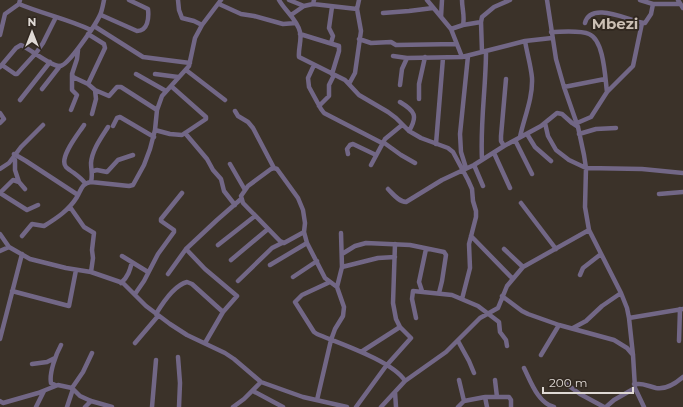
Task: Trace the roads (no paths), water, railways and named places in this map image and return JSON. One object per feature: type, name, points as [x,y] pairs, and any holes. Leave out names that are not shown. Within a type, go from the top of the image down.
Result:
[{"type":"street","points":[[42,90],[60,66],[78,50],[101,15],[104,0]]},
{"type":"street","points":[[101,15],[141,31],[147,23],[148,9],[129,0]]},
{"type":"street","points":[[178,0],[182,18],[202,25]]},
{"type":"street","points":[[279,0],[296,23],[300,34],[298,56],[349,84],[362,97],[388,112],[409,131],[448,148],[453,152],[464,169],[472,189],[476,217],[470,236],[470,268],[462,299]]},
{"type":"street","points":[[289,0],[304,6]]},
{"type":"street","points":[[349,84],[355,73],[361,27],[357,9],[359,0]]},
{"type":"street","points":[[427,0],[451,29],[462,57]]},
{"type":"street","points":[[441,17],[442,0]]},
{"type":"street","points":[[462,0],[464,16],[463,25]]},
{"type":"street","points":[[493,0],[494,7]]},
{"type":"street","points":[[482,160],[481,128],[485,84],[481,22],[482,17],[494,7],[510,0]]},
{"type":"street","points":[[548,0],[552,35],[564,88],[577,125],[586,168],[586,206],[589,230],[621,293],[629,318],[633,355],[634,386],[644,407]]},
{"type":"street","points":[[640,0],[653,4],[680,4]]},
{"type":"street","points":[[0,35],[5,14],[20,2],[91,30],[143,57],[190,63]]},
{"type":"street","points":[[85,183],[91,182],[129,186],[133,185],[144,165],[154,137],[157,110],[162,96],[186,70],[190,63],[195,38],[202,25],[220,2],[241,14],[283,24],[296,23]]},
{"type":"street","points":[[291,15],[304,6],[314,2],[332,7],[357,9]]},
{"type":"street","points":[[585,23],[586,18],[589,16],[605,12],[642,23],[646,22],[653,4]]},
{"type":"street","points":[[330,43],[333,36],[329,28],[332,7]]},
{"type":"street","points":[[383,13],[433,8]]},
{"type":"street","points":[[56,17],[43,43],[36,53],[16,74],[1,64],[20,45],[36,53],[50,62],[60,66]]},
{"type":"street","points":[[451,29],[481,22]]},
{"type":"street","points":[[577,125],[591,117],[607,92],[633,66],[642,23]]},
{"type":"street","points":[[88,84],[105,48],[104,44],[91,30]]},
{"type":"street","points":[[393,56],[407,58],[462,57],[552,35],[586,33],[594,38],[600,51],[607,92]]},
{"type":"street","points":[[300,34],[338,45],[340,48],[329,85],[329,96],[319,106]]},
{"type":"street","points":[[359,39],[371,43],[391,42],[396,45],[457,44]]},
{"type":"street","points":[[520,137],[531,95],[532,84],[525,41]]},
{"type":"street","points":[[71,110],[76,95],[72,90],[72,75],[77,60],[78,50]]},
{"type":"street","points":[[464,169],[460,134],[468,56]]},
{"type":"street","points":[[400,84],[402,69],[407,58]]},
{"type":"street","points":[[419,99],[419,84],[425,58]]},
{"type":"street","points":[[436,144],[442,58]]},
{"type":"street","points":[[20,100],[50,62]]},
{"type":"street","points":[[314,65],[308,82],[319,106],[324,113],[382,142],[415,163]]},
{"type":"street","points":[[186,70],[225,100]]},
{"type":"street","points":[[136,74],[166,91]]},
{"type":"street","points":[[155,74],[178,77]]},
{"type":"street","points":[[72,75],[88,84],[95,90],[109,96],[117,87],[121,87],[157,110]]},
{"type":"street","points":[[504,146],[501,136],[506,79]]},
{"type":"street","points":[[564,88],[605,79]]},
{"type":"street","points":[[155,130],[178,135],[185,133],[206,118],[171,86]]},
{"type":"street","points":[[92,114],[96,99],[95,90]]},
{"type":"street","points":[[400,102],[411,109],[414,114],[413,124],[409,131]]},
{"type":"street","points":[[235,111],[238,116],[248,122],[253,128],[274,168],[298,198],[304,216],[304,232],[307,244],[325,278],[337,287]]},
{"type":"street","points":[[0,113],[4,119],[0,123]]},
{"type":"street","points":[[388,189],[402,202],[406,202],[442,180],[474,165],[504,146],[541,126],[554,115],[560,113],[577,125]]},
{"type":"street","points":[[113,126],[117,118],[120,117],[154,137]]},
{"type":"street","points":[[545,123],[548,136],[556,150],[569,160],[586,168],[642,169],[683,173]]},
{"type":"street","points":[[25,189],[19,182],[15,170],[13,160],[14,154],[26,140],[43,125]]},
{"type":"street","points":[[371,165],[382,142],[387,136],[402,125]]},
{"type":"street","points":[[84,126],[69,148],[64,164],[66,168],[76,174],[85,183]]},
{"type":"street","points":[[91,182],[93,171],[91,165],[93,156],[108,127]]},
{"type":"street","points":[[579,134],[596,129],[616,128]]},
{"type":"street","points":[[185,133],[207,159],[213,170],[221,179],[224,190],[234,205]]},
{"type":"street","points":[[527,134],[535,147],[551,161]]},
{"type":"street","points":[[515,140],[532,174]]},
{"type":"street","points":[[348,154],[347,149],[353,144],[376,155]]},
{"type":"street","points":[[494,153],[510,188]]},
{"type":"street","points":[[14,154],[78,195]]},
{"type":"street","points":[[93,171],[97,170],[107,172],[118,160],[133,155]]},
{"type":"street","points":[[0,169],[13,160],[26,161]]},
{"type":"street","points":[[230,164],[245,190]]},
{"type":"street","points":[[474,165],[483,186]]},
{"type":"street","points":[[168,274],[186,249],[241,199],[241,196],[245,190],[274,168]]},
{"type":"street","points":[[19,182],[16,180],[12,181],[0,193],[27,210],[38,205]]},
{"type":"street","points":[[22,236],[32,224],[44,226],[70,207],[85,183]]},
{"type":"street","points":[[660,194],[683,192]]},
{"type":"street","points":[[135,294],[140,288],[158,254],[174,232],[174,230],[161,221],[161,218],[182,193]]},
{"type":"street","points":[[241,199],[248,209],[282,243]]},
{"type":"street","points":[[521,203],[556,249]]},
{"type":"street","points":[[70,207],[84,227],[94,233],[92,250],[94,258],[91,272]]},
{"type":"street","points":[[218,245],[255,216]]},
{"type":"street","points":[[231,260],[268,229]]},
{"type":"street","points":[[381,407],[405,381],[446,352],[480,318],[498,308],[507,286],[512,278],[523,267],[589,230]]},
{"type":"street","points":[[238,281],[272,248],[304,232]]},
{"type":"street","points":[[317,400],[331,340],[344,312],[337,287],[342,267],[341,233]]},
{"type":"street","points":[[0,234],[9,247],[37,261],[91,272],[121,283],[157,315],[177,329],[234,359],[261,382],[271,387],[333,405],[344,406]]},
{"type":"street","points":[[470,236],[512,278]]},
{"type":"street","points":[[270,266],[307,244]]},
{"type":"street","points":[[342,254],[360,244],[410,245],[444,252],[446,255],[439,293]]},
{"type":"street","points":[[356,407],[386,366],[411,340],[411,337],[400,327],[396,319],[393,303],[395,244]]},
{"type":"street","points":[[0,251],[9,247]]},
{"type":"street","points":[[186,249],[205,270],[237,295],[237,298],[223,312],[205,343]]},
{"type":"street","points":[[422,292],[419,282],[426,249]]},
{"type":"street","points":[[504,249],[523,267]]},
{"type":"street","points":[[0,339],[22,254]]},
{"type":"street","points":[[580,275],[583,268],[601,254]]},
{"type":"street","points":[[122,256],[148,272]]},
{"type":"street","points":[[342,267],[378,258],[395,257]]},
{"type":"street","points":[[293,277],[317,261]]},
{"type":"street","points":[[121,283],[126,279],[132,262]]},
{"type":"street","points":[[12,291],[69,306],[76,270]]},
{"type":"street","points":[[135,343],[157,315],[164,301],[183,283],[187,282],[192,284],[223,312]]},
{"type":"street","points":[[330,282],[302,295],[295,302],[314,332],[361,352],[399,374],[405,381]]},
{"type":"street","points":[[416,318],[412,291],[415,290],[452,295],[478,306],[500,323],[500,332],[506,340],[507,346]]},
{"type":"street","points":[[573,328],[586,321],[602,306],[621,293]]},
{"type":"street","points":[[502,296],[528,314],[559,325],[614,340],[627,348],[633,355]]},
{"type":"street","points":[[629,318],[681,309],[678,341]]},
{"type":"street","points":[[541,355],[559,325]]},
{"type":"street","points":[[361,352],[400,327]]},
{"type":"street","points":[[458,341],[474,373]]},
{"type":"street","points":[[55,385],[51,383],[51,376],[55,358],[61,345]]},
{"type":"street","points":[[67,407],[72,389],[83,372],[92,353]]},
{"type":"street","points":[[178,357],[180,383],[179,407]]},
{"type":"street","points":[[32,364],[47,362],[55,358]]},
{"type":"street","points":[[152,407],[156,360]]},
{"type":"street","points":[[524,368],[542,401],[549,406],[554,407]]},
{"type":"street","points":[[566,382],[580,394],[605,407],[634,386],[644,384],[661,388],[672,385],[683,377]]},
{"type":"street","points":[[459,380],[464,401]]},
{"type":"street","points":[[495,380],[497,397]]},
{"type":"street","points":[[233,407],[253,391],[261,382]]},
{"type":"street","points":[[1,404],[44,391],[55,385],[62,385],[72,389],[80,396],[91,401],[112,407]]},
{"type":"street","points":[[36,407],[44,391]]},
{"type":"street","points":[[253,391],[283,407]]},
{"type":"street","points":[[395,392],[396,407]]},
{"type":"street","points":[[485,397],[487,407]]},
{"type":"street","points":[[458,407],[464,401],[485,397],[509,397],[511,398],[512,407]]},
{"type":"street","points":[[85,407],[91,401]]},
{"type":"district","name":"Mbezi","points":[[615,24]]}]
